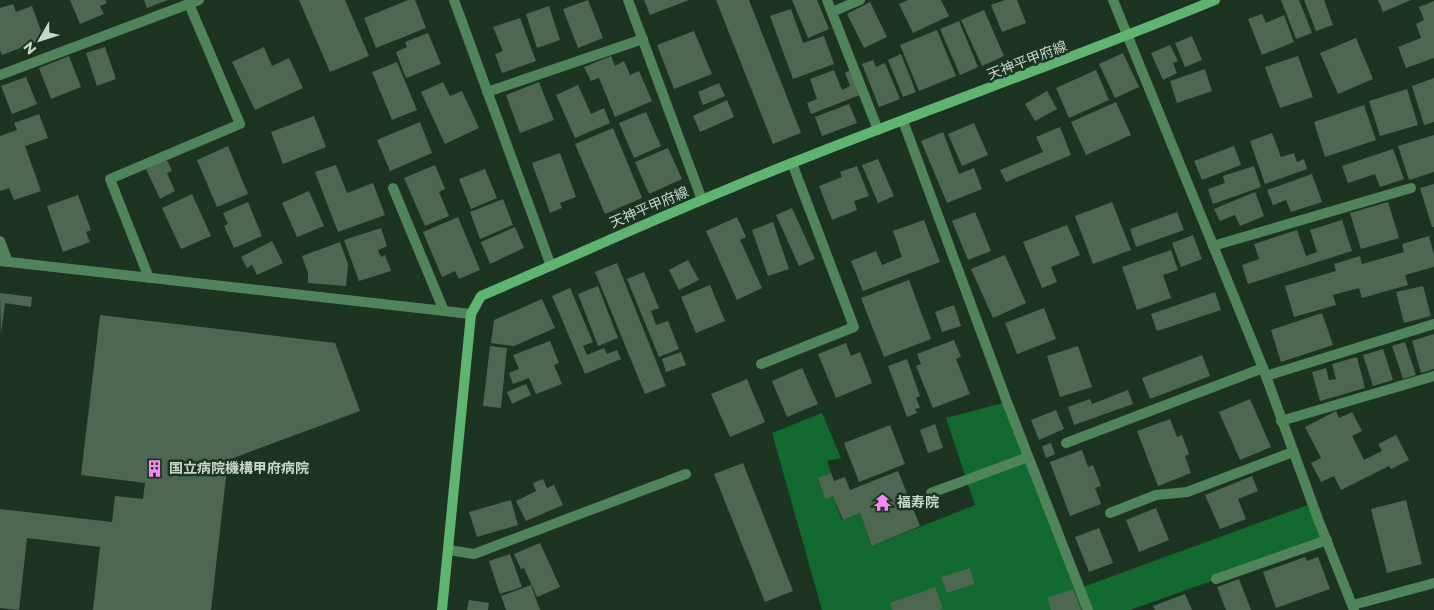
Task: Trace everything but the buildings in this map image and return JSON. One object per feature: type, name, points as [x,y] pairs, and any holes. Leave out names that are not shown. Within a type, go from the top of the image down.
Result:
[{"type":"main road","name":"天神平甲府線","points":[[471,314],[481,296],[635,227],[792,163],[1128,36],[1215,0]]},
{"type":"main road","points":[[442,610],[471,314]]},
{"type":"street","points":[[0,75],[199,0]]},
{"type":"street","points":[[454,0],[551,266]]},
{"type":"street","points":[[628,0],[702,200]]},
{"type":"street","points":[[827,0],[878,130]]},
{"type":"street","points":[[832,12],[860,0]]},
{"type":"street","points":[[1113,0],[1264,372],[1326,540],[1354,608],[1434,584]]},
{"type":"street","points":[[149,278],[110,179],[240,124],[189,4]]},
{"type":"street","points":[[488,92],[643,39]]},
{"type":"street","points":[[903,121],[1028,457],[1060,533],[1088,610]]},
{"type":"street","points":[[761,364],[854,327],[792,163]]},
{"type":"street","points":[[393,188],[444,311]]},
{"type":"street","points":[[1213,246],[1411,188]]},
{"type":"street","points":[[0,241],[4,261],[471,314]]},
{"type":"street","points":[[1066,443],[1264,372],[1434,324]]},
{"type":"street","points":[[1281,421],[1434,376]]},
{"type":"street","points":[[1110,513],[1156,495],[1186,492],[1293,452]]},
{"type":"street","points":[[931,493],[1028,457]]},
{"type":"street","points":[[449,550],[474,554],[686,474]]},
{"type":"street","points":[[1216,579],[1326,540]]},
{"type":"green space","points":[[1007,402],[1080,588],[1313,503],[1327,540],[1130,610],[822,610],[772,433],[822,413],[841,458],[827,461],[831,473],[818,479],[825,498],[833,496],[842,520],[860,513],[872,546],[975,505],[946,418]]},
{"type":"place","name":"国立病院機構甲府病院","points":[[155,468]]},
{"type":"place","name":"福寿院","points":[[883,502]]}]
